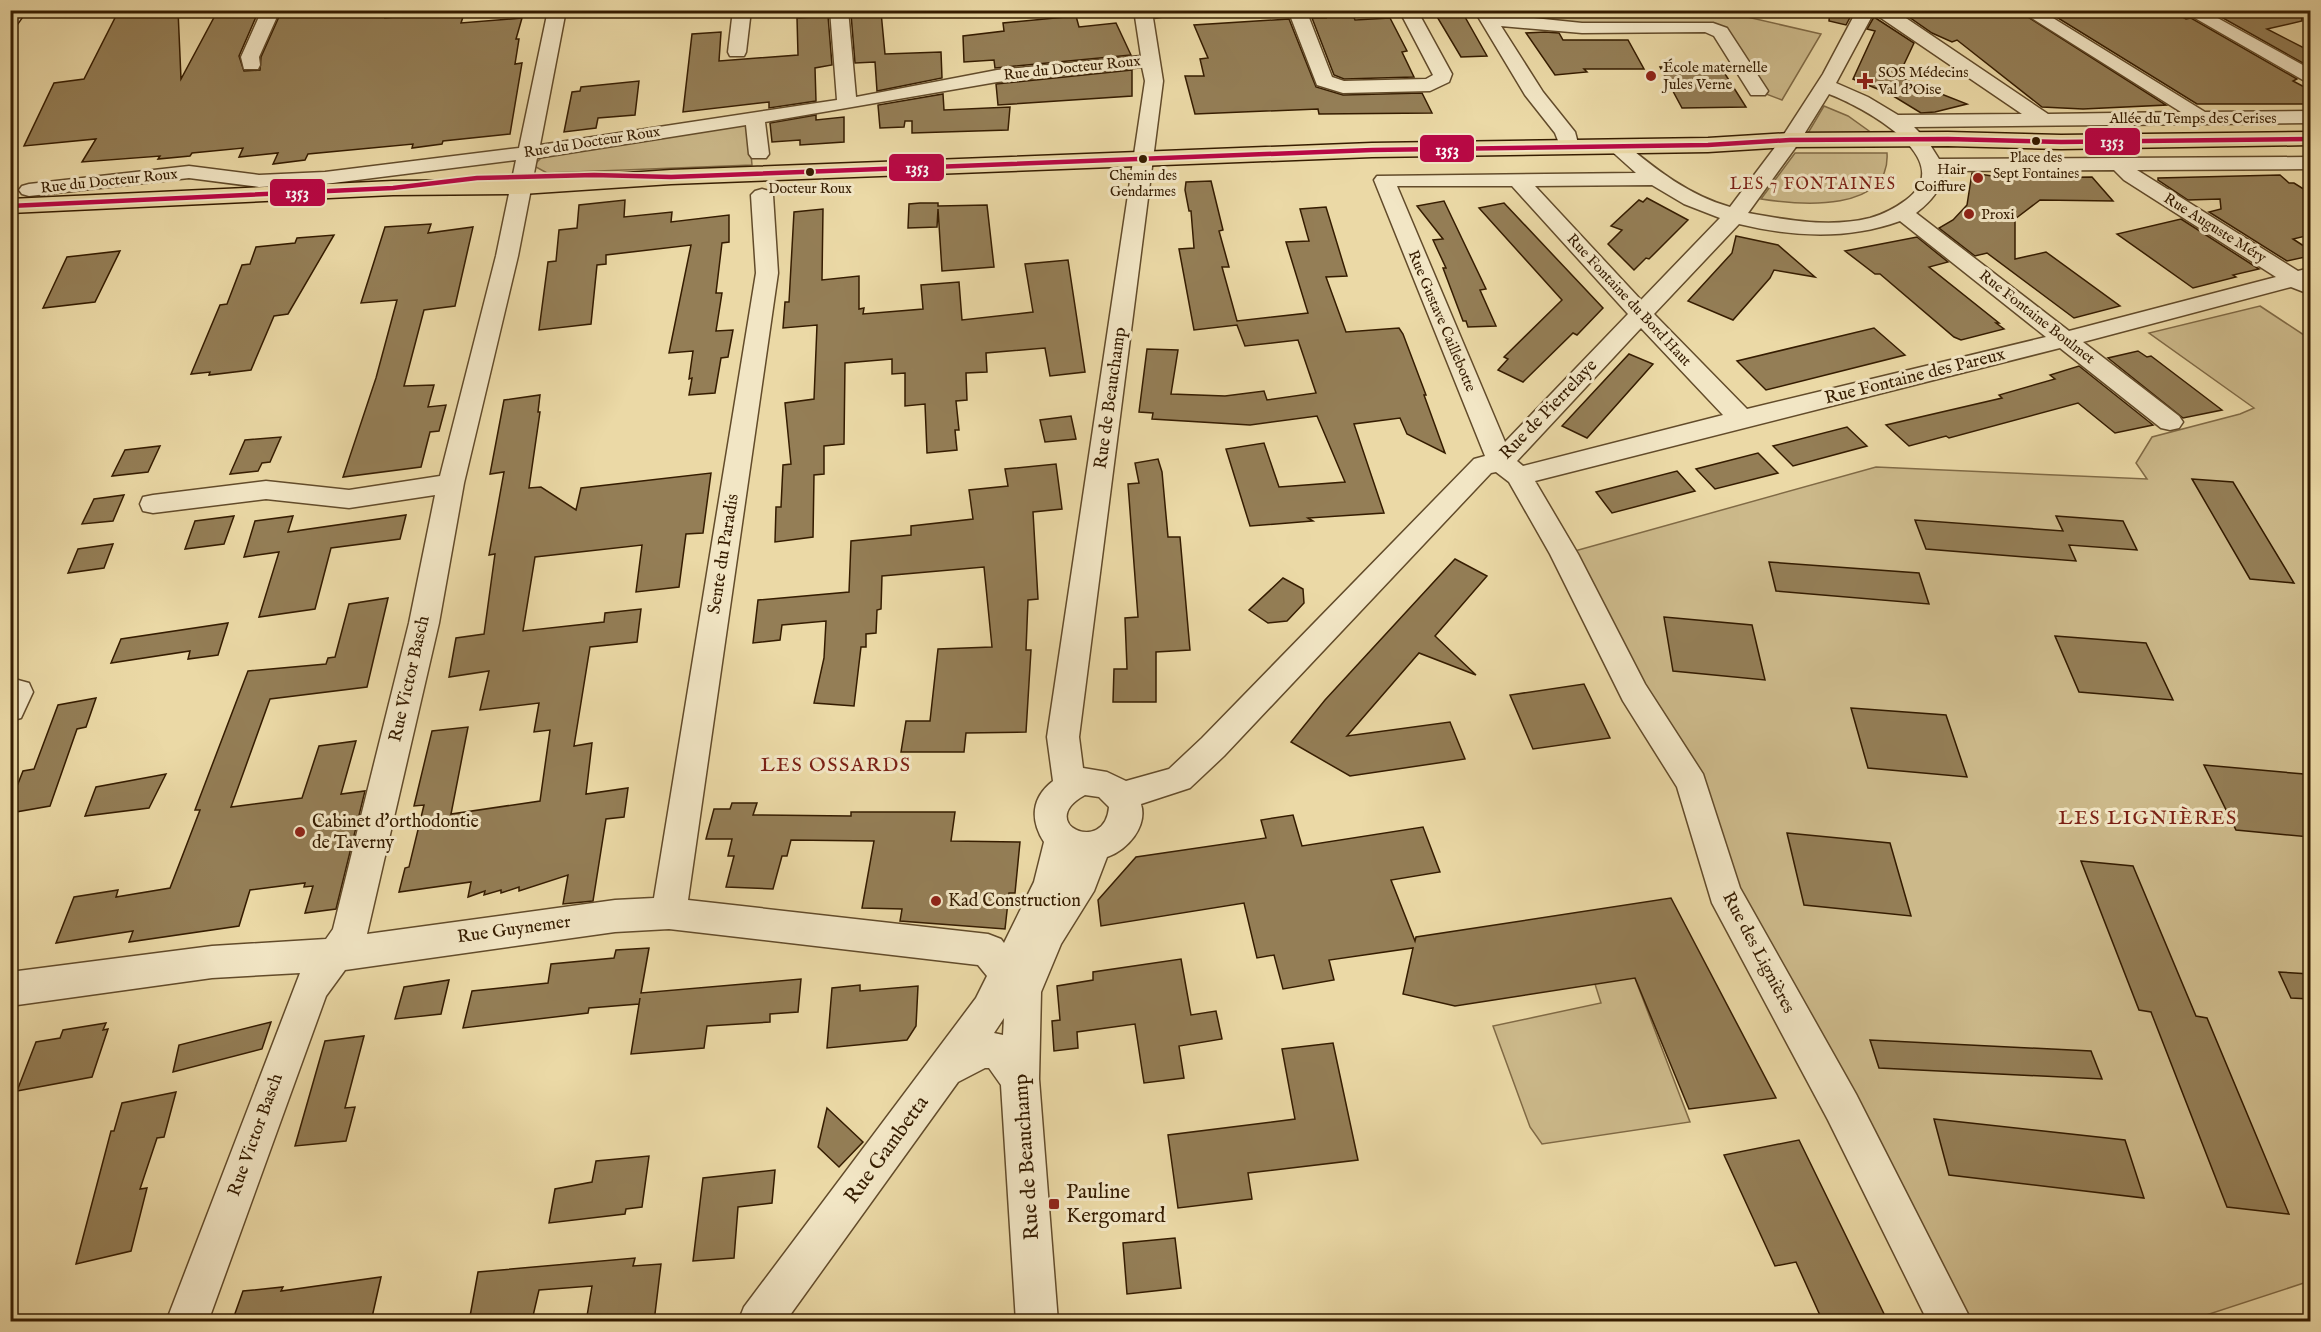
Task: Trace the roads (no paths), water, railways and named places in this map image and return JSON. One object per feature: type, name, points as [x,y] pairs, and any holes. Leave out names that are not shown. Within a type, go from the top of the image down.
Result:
[{"type":"main road","points":[[10,20],[17,11]]},
{"type":"main road","points":[[10,206],[671,177],[1143,168],[1372,150],[1787,144],[1923,150],[2061,142],[2310,139]]},
{"type":"street","points":[[251,65],[250,57],[271,10]]},
{"type":"street","name":"Rue Victor Basch","points":[[186,1322],[311,987],[349,936],[424,623],[451,483],[523,182],[557,10]]},
{"type":"street","points":[[736,52],[742,10]]},
{"type":"street","points":[[839,10],[848,104]]},
{"type":"street","points":[[1143,12],[1171,10]]},
{"type":"street","points":[[1298,10],[1324,81],[1343,87],[1430,85],[1442,78],[1443,74],[1408,10]]},
{"type":"street","name":"Rue de Pierrelaye","points":[[1122,796],[1179,779],[1483,465],[1510,469],[1641,313],[1735,215],[1787,144],[1825,86],[1866,10]]},
{"type":"street","points":[[1878,10],[2043,119]]},
{"type":"street","points":[[2027,10],[2188,108],[2200,118]]},
{"type":"street","points":[[2189,10],[2310,76]]},
{"type":"street","points":[[10,12],[17,11]]},
{"type":"street","name":"Rue de Beauchamp","points":[[1070,785],[1063,736],[1155,81],[1143,12]]},
{"type":"street","points":[[1484,15],[1582,28],[1707,27],[1721,32],[1758,91]]},
{"type":"street","points":[[1484,15],[1535,94],[1565,132],[1569,147]]},
{"type":"street","name":"Rue du Docteur Roux","points":[[29,190],[189,172],[259,181],[325,178],[527,153],[848,104],[997,76],[1152,60]]},
{"type":"street","points":[[1617,147],[1655,178],[1691,200],[1735,215],[1805,229],[1852,227],[1879,222],[1902,212],[1921,199],[1932,182],[1923,150],[1895,121],[1864,103],[1825,86]]},
{"type":"street","points":[[755,117],[759,154]]},
{"type":"street","name":"Allée du Temps des Cerises","points":[[1895,121],[2310,117]]},
{"type":"street","points":[[1923,150],[2121,165],[2310,163]]},
{"type":"street","points":[[2286,164],[2310,179]]},
{"type":"street","name":"Rue Auguste Méry","points":[[2121,165],[2131,176],[2305,281]]},
{"type":"street","points":[[1517,179],[1655,178]]},
{"type":"street","name":"Rue Gustave Caillebotte","points":[[1510,469],[1384,180],[1517,179]]},
{"type":"street","name":"Rue Fontaine du Bord Haut","points":[[1517,179],[1742,419]]},
{"type":"street","name":"Sente du Paradis","points":[[669,913],[767,273],[762,195]]},
{"type":"street","name":"Rue Fontaine Boulmet","points":[[1902,212],[2170,422]]},
{"type":"street","name":"Rue Fontaine des Pareux","points":[[1510,469],[1742,419],[2305,281]]},
{"type":"street","name":"Rue des Lignières","points":[[1510,469],[1564,554],[1634,692],[1692,784],[1724,892],[1842,1107],[1951,1322]]},
{"type":"street","points":[[153,504],[266,490],[349,499],[451,483]]},
{"type":"street","points":[[1084,781],[1099,781],[1113,787],[1122,796],[1127,808],[1126,821],[1120,833],[1108,842],[1094,846],[1079,846],[1061,839],[1055,831],[1050,819],[1050,806],[1058,794],[1070,785],[1084,781]]},
{"type":"street","name":"Rue de Beauchamp","points":[[1037,1322],[1020,1079],[1016,983],[1051,882],[1061,839]]},
{"type":"street","name":"Rue de Beauchamp","points":[[1016,983],[1082,880],[1094,846]]},
{"type":"street","name":"Rue Guynemer","points":[[10,989],[212,962],[335,955],[615,916],[669,913],[988,950],[1016,983]]},
{"type":"street","name":"Rue Gambetta","points":[[759,1322],[989,1010],[1016,983]]},
{"type":"street","points":[[946,1070],[981,1050],[999,1051],[1020,1079]]},
{"type":"place","name":"École maternelle Jules Verne","points":[[1651,76]]},
{"type":"place","name":"SOS Médecins Val d'Oise","points":[[1865,81]]},
{"type":"place","name":"Place des Sept Fontaines","points":[[2036,141]]},
{"type":"place","name":"Chemin des Gendarmes","points":[[1143,159]]},
{"type":"place","name":"Docteur Roux","points":[[810,172]]},
{"type":"place","name":"Hair Coiffure","points":[[1978,178]]},
{"type":"place","name":"Proxi","points":[[1969,214]]},
{"type":"place","name":"Cabinet d'orthodontie de Taverny","points":[[300,832]]},
{"type":"place","name":"Kad Construction","points":[[936,901]]},
{"type":"place","name":"Pauline Kergomard","points":[[1054,1204]]},
{"type":"district","name":"LES 7 FONTAINES","points":[[1813,185]]},
{"type":"district","name":"LES OSSARDS","points":[[836,765]]},
{"type":"district","name":"LES LIGNIÈRES","points":[[2148,818]]}]
